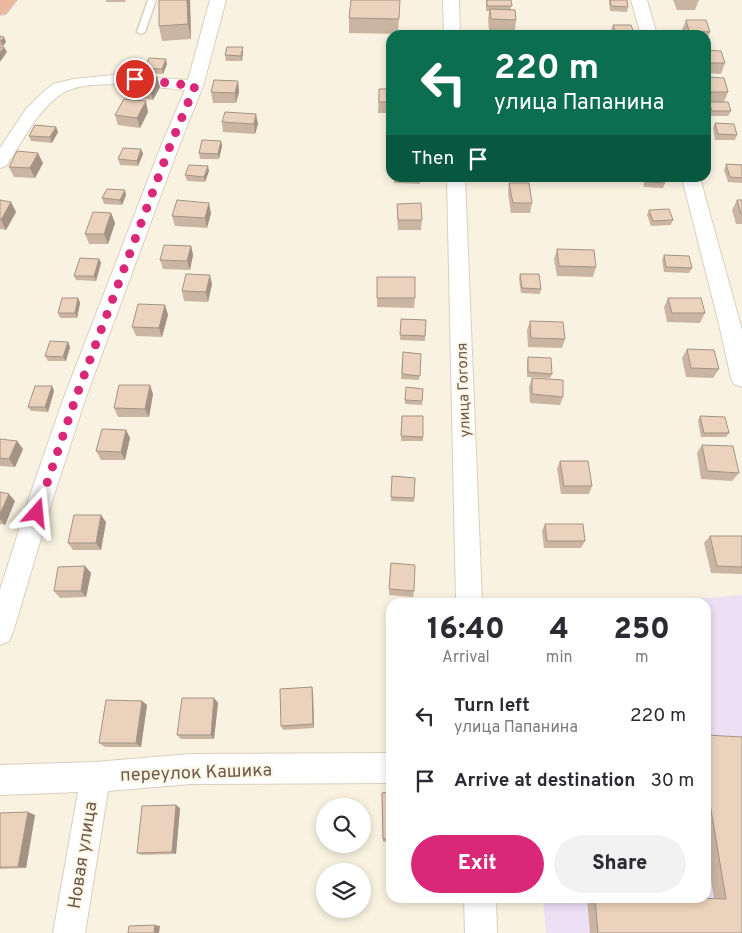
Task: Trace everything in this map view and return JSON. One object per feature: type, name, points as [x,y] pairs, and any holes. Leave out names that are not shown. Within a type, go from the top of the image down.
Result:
[{"type":"street","points":[[1,625],[42,495],[76,397],[195,86],[218,0]]},
{"type":"street","points":[[451,0],[452,30]]},
{"type":"street","points":[[639,0],[648,30]]},
{"type":"street","points":[[0,162],[41,104],[56,90],[68,85],[99,80],[135,79],[195,86]]},
{"type":"street","name":"улица Гоголя","points":[[456,182],[469,598]]},
{"type":"street","points":[[692,182],[730,324],[742,378]]},
{"type":"street","name":"переулок Кашика","points":[[0,780],[95,777],[191,770],[386,768]]},
{"type":"street","name":"Новая улица","points":[[69,933],[95,777]]},
{"type":"street","points":[[480,903],[481,933]]},
{"type":"lane","points":[[141,32],[152,0]]},
{"type":"shaded area","points":[[742,595],[742,933],[546,933],[543,903],[711,903],[711,598],[705,598]]},
{"type":"building","points":[[159,0],[187,0],[188,24],[159,26]]},
{"type":"building","points":[[351,0],[400,0],[399,19],[349,18]]},
{"type":"building","points":[[487,0],[511,0],[512,6],[487,6]]},
{"type":"building","points":[[610,0],[627,0],[628,7],[611,6]]},
{"type":"building","points":[[490,9],[515,10],[516,20],[491,19]]},
{"type":"building","points":[[686,20],[706,20],[709,30],[689,30]]},
{"type":"building","points":[[613,25],[631,25],[633,30],[615,30]]},
{"type":"building","points":[[227,47],[243,47],[241,56],[225,55]]},
{"type":"building","points":[[711,50],[721,51],[725,63],[711,63]]},
{"type":"building","points":[[149,58],[166,59],[162,69],[145,68]]},
{"type":"building","points":[[138,74],[157,77],[150,90],[130,87]]},
{"type":"building","points":[[711,77],[724,78],[728,92],[711,92]]},
{"type":"building","points":[[214,80],[238,81],[235,93],[211,92]]},
{"type":"building","points":[[379,89],[386,89],[386,102],[379,102]]},
{"type":"building","points":[[124,99],[146,101],[137,118],[115,115]]},
{"type":"building","points":[[711,102],[728,102],[731,111],[712,111]]},
{"type":"building","points":[[225,112],[256,114],[254,124],[222,122]]},
{"type":"building","points":[[715,123],[734,124],[737,135],[718,134]]},
{"type":"building","points":[[35,125],[56,127],[50,137],[29,136]]},
{"type":"building","points":[[202,140],[221,141],[218,154],[199,153]]},
{"type":"building","points":[[123,148],[141,149],[137,161],[118,159]]},
{"type":"building","points":[[17,151],[38,153],[30,168],[9,167]]},
{"type":"building","points":[[726,164],[742,165],[742,178],[730,177]]},
{"type":"building","points":[[189,165],[208,166],[204,177],[185,175]]},
{"type":"building","points":[[509,183],[529,183],[532,203],[513,203]]},
{"type":"building","points":[[107,189],[125,190],[120,200],[102,198]]},
{"type":"building","points":[[0,200],[11,202],[1,220],[0,220]]},
{"type":"building","points":[[177,200],[209,203],[205,218],[172,216]]},
{"type":"building","points":[[737,200],[742,200],[742,214],[741,214]]},
{"type":"building","points":[[421,203],[422,220],[398,220],[397,204]]},
{"type":"building","points":[[669,209],[673,220],[653,221],[649,210]]},
{"type":"building","points":[[93,212],[111,213],[104,234],[85,234]]},
{"type":"building","points":[[164,245],[191,246],[187,261],[160,260]]},
{"type":"building","points":[[557,249],[594,250],[596,267],[559,266]]},
{"type":"building","points":[[664,255],[689,256],[692,268],[666,267]]},
{"type":"building","points":[[80,258],[99,259],[94,276],[74,276]]},
{"type":"building","points":[[186,274],[210,275],[206,292],[182,291]]},
{"type":"building","points":[[520,274],[539,274],[541,289],[522,288]]},
{"type":"building","points":[[377,277],[415,277],[415,298],[377,298]]},
{"type":"building","points":[[62,298],[78,298],[75,313],[58,313]]},
{"type":"building","points":[[668,298],[701,298],[705,313],[672,313]]},
{"type":"building","points":[[138,304],[165,305],[159,328],[132,327]]},
{"type":"building","points":[[401,319],[426,320],[425,336],[400,335]]},
{"type":"building","points":[[530,321],[563,322],[565,339],[531,338]]},
{"type":"building","points":[[50,341],[68,342],[63,357],[45,356]]},
{"type":"building","points":[[687,349],[714,350],[719,369],[691,368]]},
{"type":"building","points":[[403,352],[421,354],[420,376],[402,374]]},
{"type":"building","points":[[528,357],[551,358],[552,374],[528,372]]},
{"type":"building","points":[[532,378],[563,380],[563,397],[532,394]]},
{"type":"building","points":[[119,385],[150,385],[145,409],[114,408]]},
{"type":"building","points":[[35,386],[52,386],[45,407],[28,407]]},
{"type":"building","points":[[406,387],[423,389],[422,401],[405,400]]},
{"type":"building","points":[[402,416],[423,416],[423,437],[401,436]]},
{"type":"building","points":[[700,416],[725,417],[729,433],[704,433]]},
{"type":"building","points":[[102,429],[126,430],[121,452],[96,451]]},
{"type":"building","points":[[0,439],[17,441],[9,459],[0,458]]},
{"type":"building","points":[[702,445],[733,446],[739,473],[707,471]]},
{"type":"building","points":[[560,461],[588,461],[592,486],[564,486]]},
{"type":"building","points":[[392,476],[415,478],[414,498],[391,497]]},
{"type":"building","points":[[0,492],[9,494],[0,514]]},
{"type":"building","points":[[74,515],[101,515],[96,543],[68,543]]},
{"type":"building","points":[[545,524],[583,524],[585,541],[547,541]]},
{"type":"building","points":[[710,536],[742,536],[742,567],[717,566]]},
{"type":"building","points":[[391,563],[415,565],[414,591],[389,589]]},
{"type":"building","points":[[85,566],[81,591],[54,591],[58,567]]},
{"type":"building","points":[[312,687],[313,724],[281,726],[280,689]]},
{"type":"building","points":[[182,698],[214,698],[211,735],[177,735]]},
{"type":"building","points":[[106,700],[142,701],[136,743],[99,743]]},
{"type":"building","points":[[711,735],[742,737],[742,933],[598,933],[595,903],[711,903],[711,899],[726,899],[711,810]]},
{"type":"building","points":[[382,793],[386,793],[386,839],[383,839]]},
{"type":"building","points":[[176,805],[172,852],[137,853],[142,806]]},
{"type":"building","points":[[28,812],[18,867],[0,867],[0,813]]},
{"type":"building","points":[[155,925],[154,933],[128,933],[129,926]]},
{"type":"route","points":[[37,513],[76,397],[170,146],[195,86],[135,79]]}]
